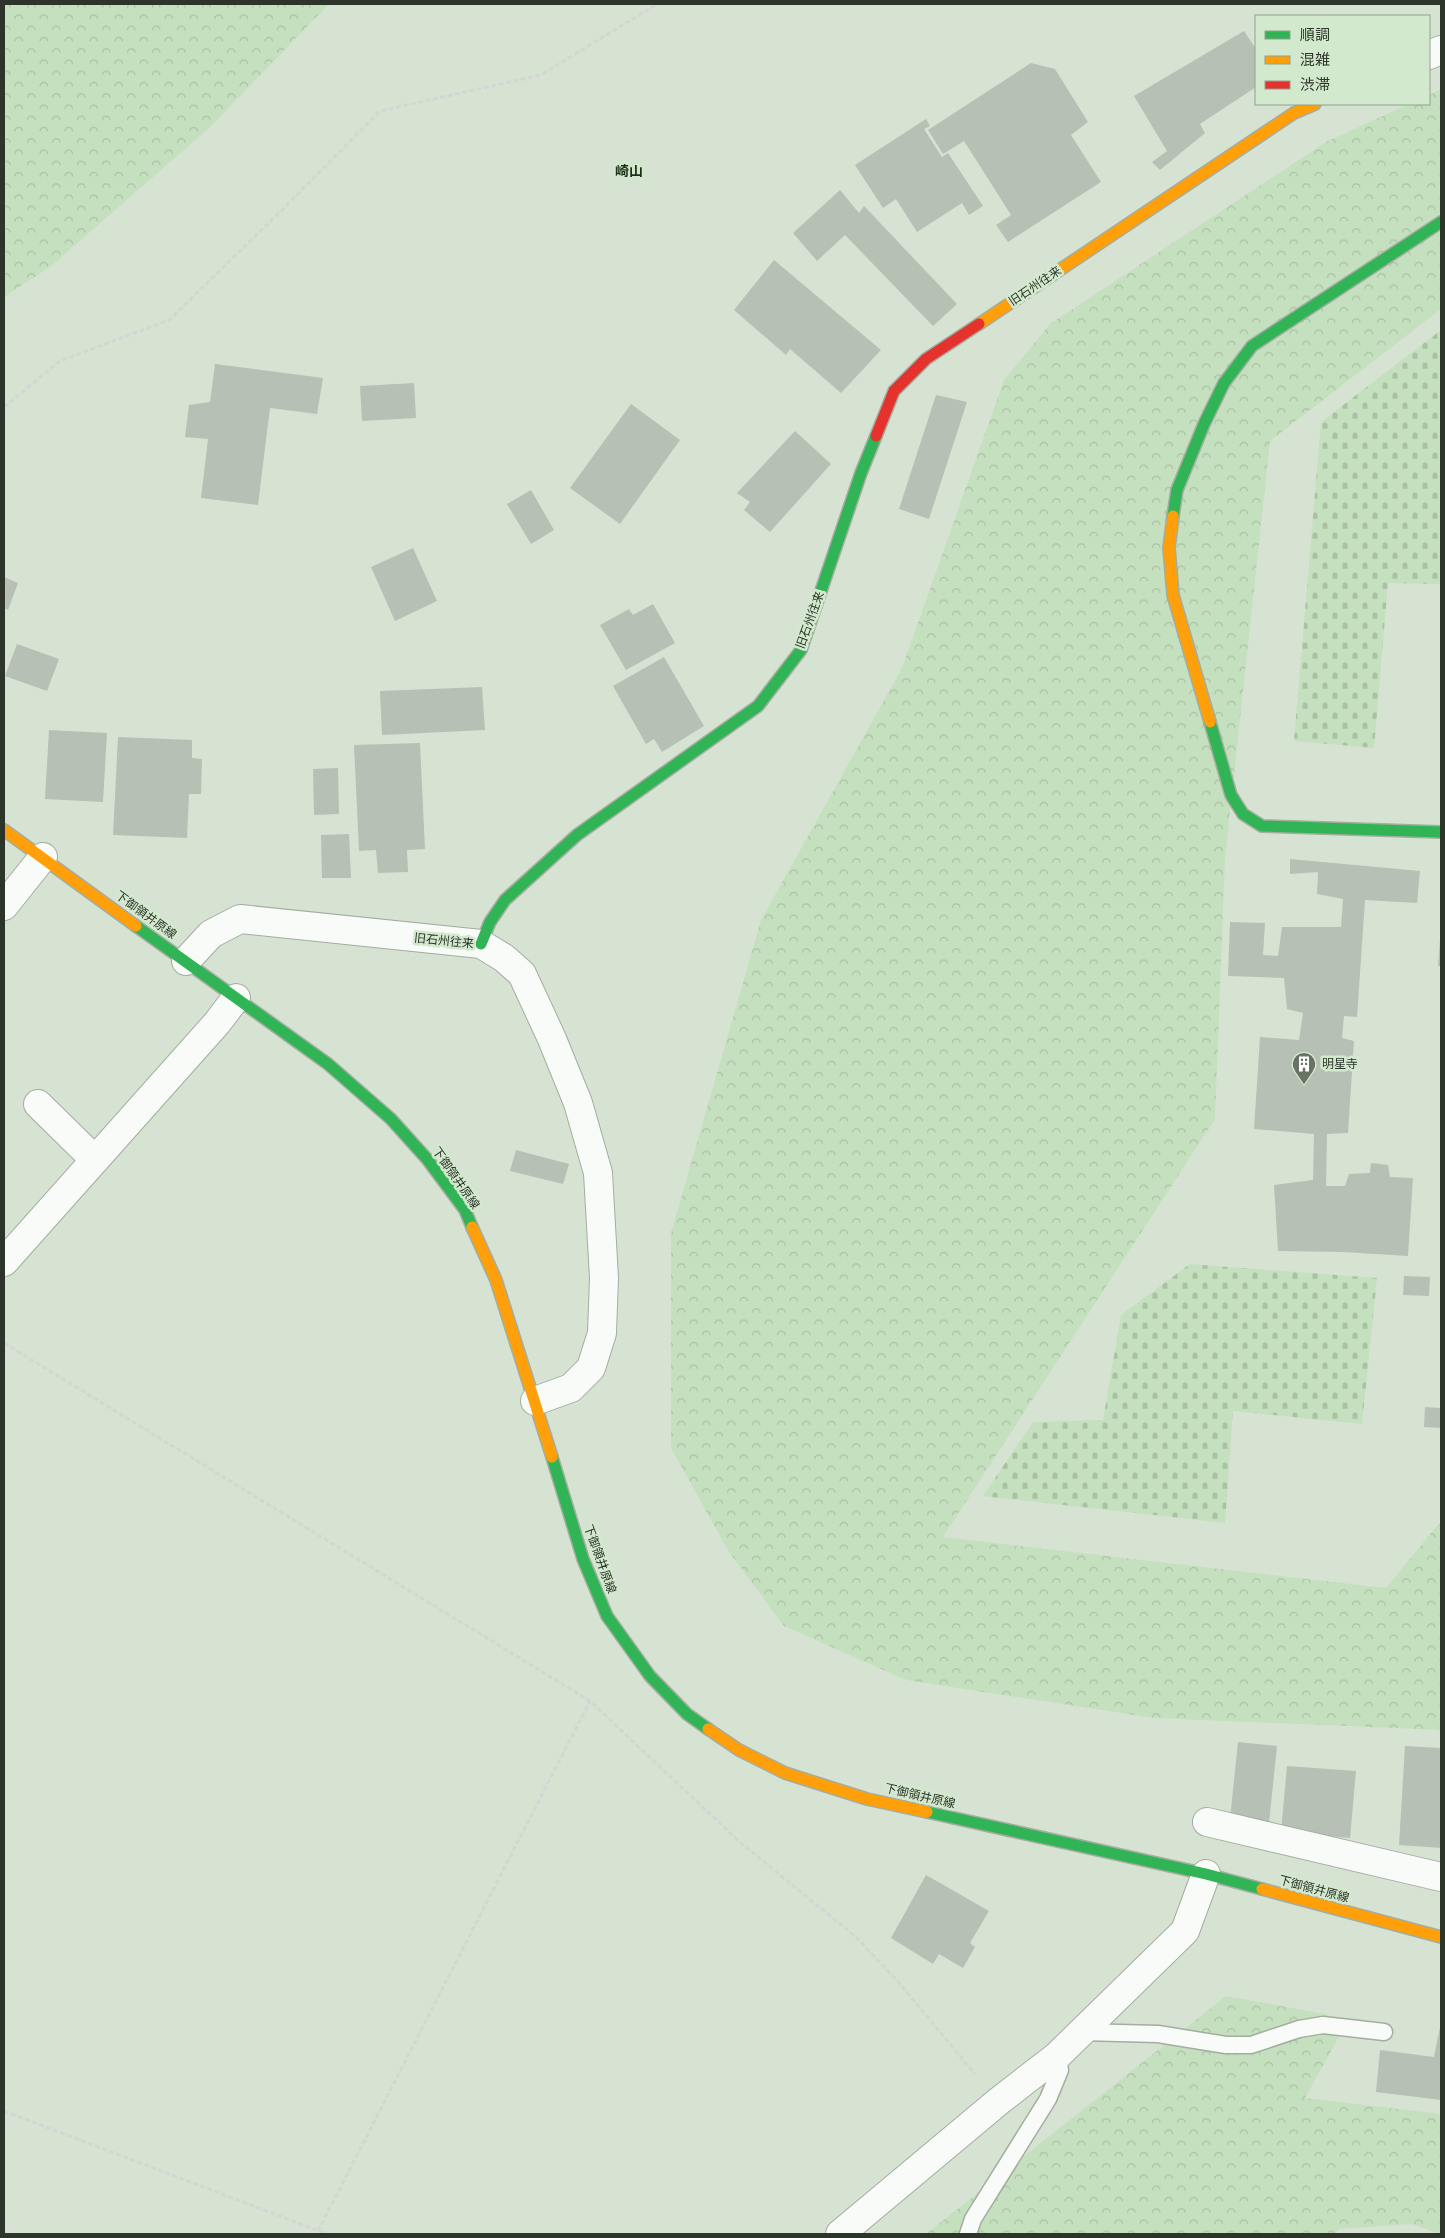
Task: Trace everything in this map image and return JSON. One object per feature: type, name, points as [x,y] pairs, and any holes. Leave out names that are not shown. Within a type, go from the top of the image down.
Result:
[{"type":"street","name":"旧石州往来","points":[[186,961],[211,934],[240,919],[481,944],[490,922],[505,900],[577,835],[758,706],[801,650],[861,473],[894,391],[926,359],[1294,113],[1312,105]]},
{"type":"street","points":[[1441,222],[1252,346],[1224,383],[1204,424],[1177,490],[1169,548],[1173,595],[1192,665],[1231,795],[1243,814],[1262,826],[1441,832]]},
{"type":"street","name":"下御領井原線","points":[[4,830],[328,1064],[391,1119],[428,1159],[465,1210],[496,1280],[536,1401],[583,1559],[607,1616],[650,1676],[688,1714],[739,1750],[785,1773],[867,1799],[1206,1874],[1441,1937]]},
{"type":"street","points":[[4,906],[43,858]]},
{"type":"street","points":[[481,944],[504,958],[522,974],[552,1039],[578,1103],[598,1173],[604,1278],[602,1333],[591,1368],[571,1388],[536,1401]]},
{"type":"street","points":[[4,1262],[217,1023],[236,998]]},
{"type":"street","points":[[38,1104],[95,1160]]},
{"type":"street","points":[[1207,1822],[1441,1876]]},
{"type":"street","points":[[840,2234],[999,2101],[1057,2056],[1185,1931],[1206,1874]]},
{"type":"lane","points":[[1081,2032],[1158,2034],[1226,2045],[1251,2045],[1299,2029],[1323,2025],[1384,2032]]},
{"type":"lane","points":[[968,2234],[972,2219],[1048,2099],[1060,2070],[1057,2056]]},
{"type":"path","points":[[4,407],[60,361],[169,320],[380,111],[541,75],[658,4]]},
{"type":"path","points":[[4,1343],[590,1701],[742,1844],[855,1936],[900,1984],[968,2068],[999,2101]]},
{"type":"path","points":[[318,2231],[590,1701]]},
{"type":"path","points":[[4,2111],[327,2234]]},
{"type":"green space","points":[[4,4],[329,4],[208,129],[50,267],[4,297]]},
{"type":"green space","points":[[1441,89],[1441,309],[1270,441],[1225,859],[1215,1119],[943,1537],[1386,1588],[1441,1521],[1441,1730],[1154,1718],[906,1680],[784,1626],[729,1552],[671,1448],[671,1233],[761,920],[902,668],[1004,380],[1050,324],[1326,142],[1407,105],[1430,105],[1430,94]]},
{"type":"green space","points":[[1441,330],[1441,584],[1388,583],[1374,748],[1294,741],[1321,422]]},
{"type":"green space","points":[[1190,1264],[1377,1278],[1362,1424],[1233,1411],[1225,1523],[983,1496],[1033,1422],[1103,1420],[1121,1315]]},
{"type":"green space","points":[[1226,1996],[1325,2014],[1343,2029],[1305,2098],[1441,2114],[1441,2234],[1412,2224],[1339,2229],[1334,2234],[926,2234]]},
{"type":"building","points":[[1244,31],[1255,48],[1255,88],[1200,124],[1205,133],[1160,170],[1152,162],[1167,151],[1134,96]]},
{"type":"building","points":[[1031,63],[1055,69],[1088,122],[1071,135],[1101,182],[1008,242],[996,225],[1011,215],[964,141],[943,154],[928,130]]},
{"type":"building","points":[[926,119],[930,126],[924,129],[942,157],[948,153],[983,206],[969,215],[962,203],[917,232],[896,199],[883,208],[855,165]]},
{"type":"building","points":[[840,190],[859,213],[864,206],[957,304],[933,326],[845,235],[817,261],[793,233]]},
{"type":"building","points":[[774,260],[881,350],[841,393],[790,349],[786,355],[734,310]]},
{"type":"building","points":[[215,364],[323,378],[317,414],[270,408],[258,505],[201,498],[208,439],[185,437],[189,405],[210,402]]},
{"type":"building","points":[[414,383],[416,418],[362,421],[360,386]]},
{"type":"building","points":[[936,395],[967,402],[929,519],[899,509]]},
{"type":"building","points":[[631,404],[680,440],[620,524],[570,488]]},
{"type":"building","points":[[795,431],[831,464],[770,532],[744,510],[750,502],[737,493]]},
{"type":"building","points":[[531,490],[554,530],[531,544],[507,504]]},
{"type":"building","points":[[413,548],[437,601],[395,621],[371,567]]},
{"type":"building","points":[[4,577],[18,583],[8,610],[4,608]]},
{"type":"building","points":[[653,604],[675,643],[626,670],[600,625],[629,609],[633,615]]},
{"type":"building","points":[[17,644],[59,659],[47,691],[5,676]]},
{"type":"building","points":[[664,657],[704,726],[662,752],[654,739],[646,744],[613,686]]},
{"type":"building","points":[[482,687],[485,730],[382,735],[380,691]]},
{"type":"building","points":[[49,730],[107,733],[103,802],[45,799]]},
{"type":"building","points":[[118,737],[192,740],[192,758],[202,759],[201,794],[189,794],[187,838],[113,835]]},
{"type":"building","points":[[420,743],[425,849],[407,850],[408,872],[378,873],[376,850],[359,851],[354,745]]},
{"type":"building","points":[[338,768],[339,814],[314,815],[313,769]]},
{"type":"building","points":[[349,834],[351,878],[322,878],[321,835]]},
{"type":"building","name":"明星寺","points":[[1290,859],[1420,871],[1417,903],[1365,900],[1357,1017],[1344,1016],[1342,1038],[1354,1041],[1348,1133],[1327,1134],[1326,1186],[1345,1186],[1349,1174],[1370,1173],[1371,1163],[1388,1165],[1390,1177],[1413,1178],[1408,1256],[1278,1251],[1274,1185],[1313,1180],[1314,1134],[1254,1129],[1260,1037],[1299,1040],[1303,1013],[1287,1009],[1284,978],[1228,976],[1230,922],[1265,923],[1263,955],[1278,956],[1282,927],[1341,927],[1343,899],[1317,894],[1318,872],[1290,874]]},
{"type":"building","points":[[1440,940],[1441,966],[1438,966]]},
{"type":"building","points":[[516,1150],[569,1164],[563,1184],[510,1171]]},
{"type":"building","points":[[1404,1276],[1430,1277],[1429,1296],[1403,1295]]},
{"type":"building","points":[[1425,1407],[1441,1408],[1441,1428],[1424,1427]]},
{"type":"building","points":[[1238,1742],[1277,1746],[1269,1823],[1230,1819]]},
{"type":"building","points":[[1405,1746],[1441,1748],[1441,1848],[1399,1845]]},
{"type":"building","points":[[1287,1766],[1356,1771],[1350,1838],[1281,1832]]},
{"type":"building","points":[[926,1875],[989,1911],[970,1943],[975,1947],[963,1968],[939,1954],[933,1964],[891,1938]]},
{"type":"building","points":[[1440,2027],[1441,2100],[1376,2092],[1380,2050],[1434,2057]]},
{"type":"traffic: fast","points":[[1173,516],[1177,490],[1204,424],[1224,383],[1252,346],[1441,222]]},
{"type":"traffic: fast","points":[[481,944],[490,922],[505,900],[577,835],[758,706],[801,650],[861,473],[876,436]]},
{"type":"traffic: fast","points":[[1210,722],[1231,795],[1243,814],[1262,826],[1441,832]]},
{"type":"traffic: fast","points":[[136,926],[328,1064],[391,1119],[427,1159],[465,1210],[472,1227]]},
{"type":"traffic: fast","points":[[552,1457],[583,1559],[607,1616],[650,1676],[687,1714],[708,1729]]},
{"type":"traffic: fast","points":[[927,1812],[1206,1874],[1262,1889]]},
{"type":"traffic: slow","points":[[979,324],[1294,113],[1313,105]]},
{"type":"traffic: slow","points":[[1173,516],[1169,548],[1173,595],[1210,722]]},
{"type":"traffic: slow","points":[[4,830],[136,926]]},
{"type":"traffic: slow","points":[[472,1227],[496,1280],[552,1457]]},
{"type":"traffic: slow","points":[[708,1729],[739,1750],[785,1773],[867,1799],[927,1812]]},
{"type":"traffic: slow","points":[[1262,1889],[1441,1937]]},
{"type":"traffic: jam","points":[[876,436],[894,391],[926,359],[979,324]]},
{"type":"place","name":"明星寺","points":[[1304,1085]]},
{"type":"district","name":"崎山","points":[[629,171]]}]
